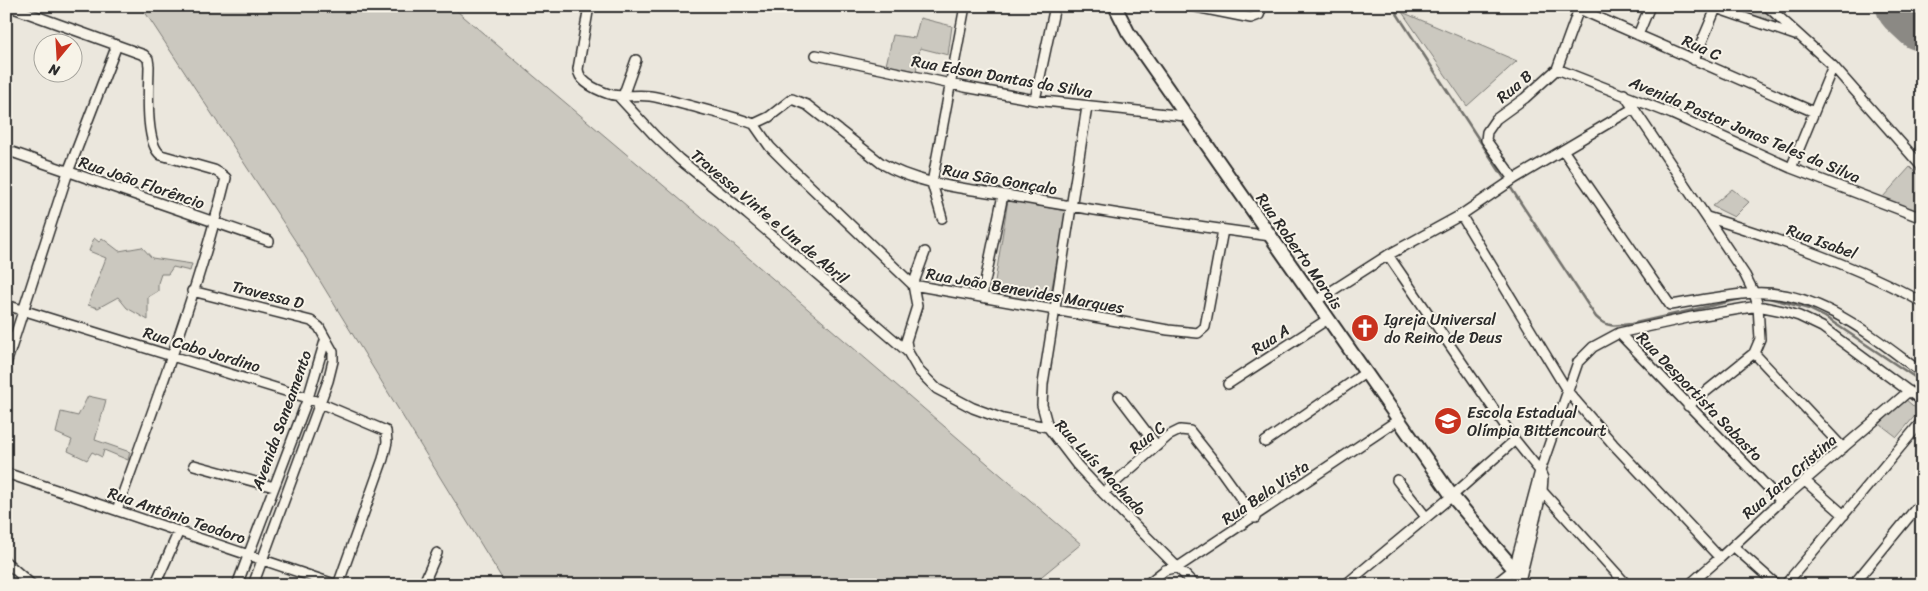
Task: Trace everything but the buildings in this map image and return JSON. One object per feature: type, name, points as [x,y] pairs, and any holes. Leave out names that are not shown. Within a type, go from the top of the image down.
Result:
[{"type":"street","points":[[8,6],[144,55],[148,60],[150,124],[153,142],[158,152],[214,170],[226,178],[215,223],[172,356],[117,510]]},
{"type":"street","points":[[590,6],[578,69],[579,75],[587,83],[608,93],[621,96],[655,96],[754,124]]},
{"type":"street","points":[[942,218],[932,183],[965,6]]},
{"type":"street","points":[[1035,100],[1055,6]]},
{"type":"street","name":"Rua Roberto Morais","points":[[1115,6],[1128,32],[1185,116],[1272,236],[1365,374],[1452,496],[1519,578]]},
{"type":"street","points":[[1191,6],[1246,18],[1251,18],[1261,11]]},
{"type":"street","points":[[1638,35],[1650,6]]},
{"type":"street","points":[[1767,6],[1833,66],[1922,168]]},
{"type":"street","name":"Rua C","points":[[1579,7],[1814,112]]},
{"type":"street","name":"Rua B","points":[[1514,179],[1486,140],[1487,132],[1496,120],[1525,98],[1557,69],[1579,7]]},
{"type":"street","points":[[1694,60],[1717,7],[1800,37]]},
{"type":"street","points":[[6,364],[68,172],[117,44]]},
{"type":"street","name":"Rua Edson Dantas da Silva","points":[[816,55],[1035,100],[1185,116]]},
{"type":"street","points":[[621,96],[636,60]]},
{"type":"street","points":[[1791,168],[1833,66]]},
{"type":"street","name":"Avenida Pastor Jonas Teles da Silva","points":[[1557,69],[1624,94],[1791,168],[1922,218]]},
{"type":"street","points":[[1624,94],[1745,275],[1758,306],[1760,338],[1754,353],[1688,406]]},
{"type":"street","name":"Travessa Vinte e Um de Abril","points":[[621,96],[655,136],[679,159],[747,214],[908,352]]},
{"type":"street","name":"Rua São Gonçalo","points":[[754,124],[769,117],[792,99],[806,105],[881,163],[932,183],[1073,207],[1272,236]]},
{"type":"street","points":[[1048,428],[1042,405],[1042,396],[1073,207],[1087,107]]},
{"type":"street","points":[[1316,302],[1388,254],[1460,215],[1514,179],[1634,108]]},
{"type":"street","name":"Rua João Benevides Marques","points":[[754,124],[770,147],[913,285],[1191,334],[1200,333],[1205,328],[1222,230]]},
{"type":"street","name":"Rua João Florêncio","points":[[6,150],[269,241]]},
{"type":"street","points":[[1563,150],[1670,305],[1754,293],[1794,297],[1821,307],[1867,332],[1922,373]]},
{"type":"street","points":[[982,296],[1003,194]]},
{"type":"street","points":[[1460,215],[1568,392],[1613,444],[1720,558]]},
{"type":"street","name":"Rua Isabel","points":[[1707,217],[1836,261],[1888,284],[1922,302]]},
{"type":"street","points":[[908,352],[906,341],[917,306],[913,285],[925,252]]},
{"type":"street","points":[[1388,254],[1515,440],[1540,471],[1543,478],[1542,492],[1519,578]]},
{"type":"street","name":"Travessa D","points":[[192,291],[308,320],[319,327],[325,341]]},
{"type":"street","name":"Rua Cabo Jordino","points":[[6,304],[320,402],[386,432],[387,442],[383,459],[338,585]]},
{"type":"street","points":[[1519,578],[1540,471],[1573,374],[1581,358],[1593,347],[1618,333],[1692,316],[1758,306],[1799,316],[1822,327],[1922,401]]},
{"type":"street","name":"Rua A","points":[[1228,384],[1328,319]]},
{"type":"street","name":"Rua Desportista Sabasto","points":[[1618,333],[1781,501]]},
{"type":"street","name":"Avenida Saneamento","points":[[238,585],[308,398],[325,341]]},
{"type":"street","name":"Avenida Saneamento","points":[[253,585],[320,402],[334,357],[325,341]]},
{"type":"street","name":"Rua Luís Machado","points":[[908,352],[926,379],[937,389],[952,398],[1003,419],[1048,428],[1077,465],[1103,493],[1195,585]]},
{"type":"street","points":[[1754,353],[1843,448]]},
{"type":"street","points":[[1265,442],[1365,374]]},
{"type":"street","name":"Rua Iara Cristina","points":[[1696,583],[1732,546],[1781,501],[1909,391]]},
{"type":"street","points":[[1119,396],[1157,446]]},
{"type":"street","name":"Rua Bela Vista","points":[[1146,585],[1164,570],[1178,567],[1255,518],[1398,420]]},
{"type":"street","points":[[1785,585],[1922,421]]},
{"type":"street","name":"Rua C","points":[[1103,493],[1172,433],[1180,430],[1190,431],[1255,518]]},
{"type":"street","points":[[1345,585],[1452,496],[1515,440]]},
{"type":"street","points":[[194,465],[274,487]]},
{"type":"street","name":"Rua Antônio Teodoro","points":[[6,473],[338,585]]},
{"type":"street","points":[[1397,480],[1426,517]]},
{"type":"street","points":[[1805,482],[1844,515]]},
{"type":"street","points":[[1542,492],[1627,585]]},
{"type":"street","points":[[1853,585],[1922,501]]},
{"type":"street","points":[[155,585],[178,531]]},
{"type":"street","points":[[1732,546],[1777,585]]},
{"type":"street","points":[[423,585],[437,553]]},
{"type":"street","points":[[6,562],[32,585]]},
{"type":"street","points":[[1494,585],[1519,578]]},
{"type":"shaded area","points":[[141,6],[451,6],[715,229],[1081,544],[1031,585],[506,585],[298,245]]},
{"type":"shaded area","points":[[1726,6],[1761,6],[1784,27]]},
{"type":"shaded area","points":[[1402,12],[1517,61],[1467,106]]},
{"type":"shaded area","points":[[920,18],[952,26],[948,55],[920,48],[916,71],[886,65],[893,35],[915,38]]},
{"type":"shaded area","points":[[1910,167],[1922,179],[1922,212],[1882,198]]},
{"type":"shaded area","points":[[1732,189],[1749,202],[1734,217],[1712,206]]},
{"type":"shaded area","points":[[1008,200],[1066,211],[1049,304],[993,294]]},
{"type":"shaded area","points":[[94,238],[99,242],[102,238],[119,251],[142,247],[152,258],[192,264],[190,271],[173,267],[168,274],[161,274],[158,291],[148,297],[148,320],[127,308],[118,297],[98,308],[88,305],[106,258],[89,251]]},
{"type":"shaded area","points":[[88,396],[106,400],[95,440],[130,452],[128,460],[104,450],[102,457],[92,452],[87,460],[68,451],[72,440],[56,433],[61,412],[78,416]]},
{"type":"shaded area","points":[[1905,399],[1919,411],[1897,437],[1880,424]]},
{"type":"waterway","points":[[1392,6],[1506,181]]},
{"type":"waterway","points":[[1509,185],[1596,317],[1608,325],[1631,324],[1745,298],[1769,298],[1809,309],[1825,317],[1922,382]]},
{"type":"runway","points":[[1906,6],[1922,21]]},
{"type":"place","name":"Igreja Universal do Reino de Deus","points":[[1365,328]]},
{"type":"place","name":"Escola Estadual Olímpia Bittencourt","points":[[1448,421]]}]
